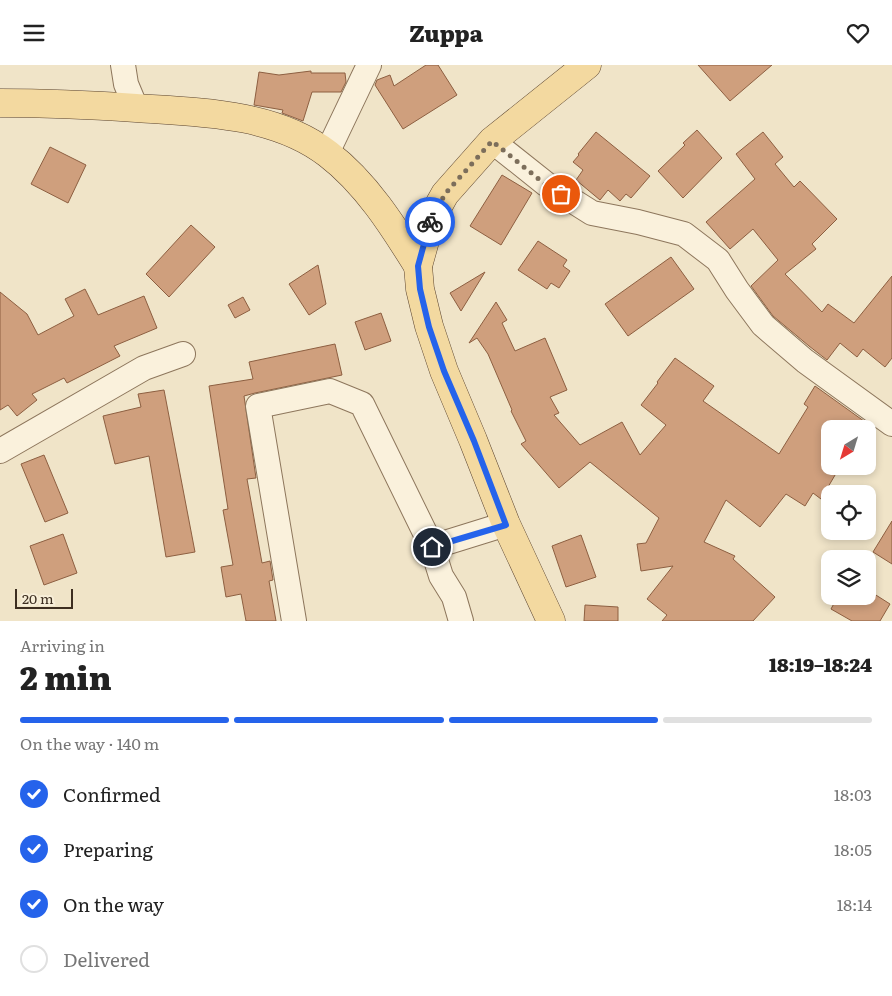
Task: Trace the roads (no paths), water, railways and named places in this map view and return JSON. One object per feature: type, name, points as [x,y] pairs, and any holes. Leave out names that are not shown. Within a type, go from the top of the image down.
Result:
[{"type":"main road","points":[[551,621],[506,525],[474,441],[444,371],[429,327],[420,289],[418,266],[431,219],[445,194],[492,141],[587,65]]},
{"type":"main road","points":[[0,103],[208,112],[261,123],[292,134],[327,153],[341,166],[395,228],[418,266]]},
{"type":"street","points":[[122,65],[126,84],[136,108]]},
{"type":"street","points":[[327,153],[369,65]]},
{"type":"street","points":[[492,141],[546,185],[592,213],[638,221],[684,234],[718,260],[763,325],[805,361],[892,423]]},
{"type":"street","points":[[0,451],[144,369],[182,354]]},
{"type":"street","points":[[294,621],[258,407],[330,391],[362,404],[432,547],[441,576],[454,597],[461,621]]},
{"type":"street","points":[[432,547],[506,525]]}]
